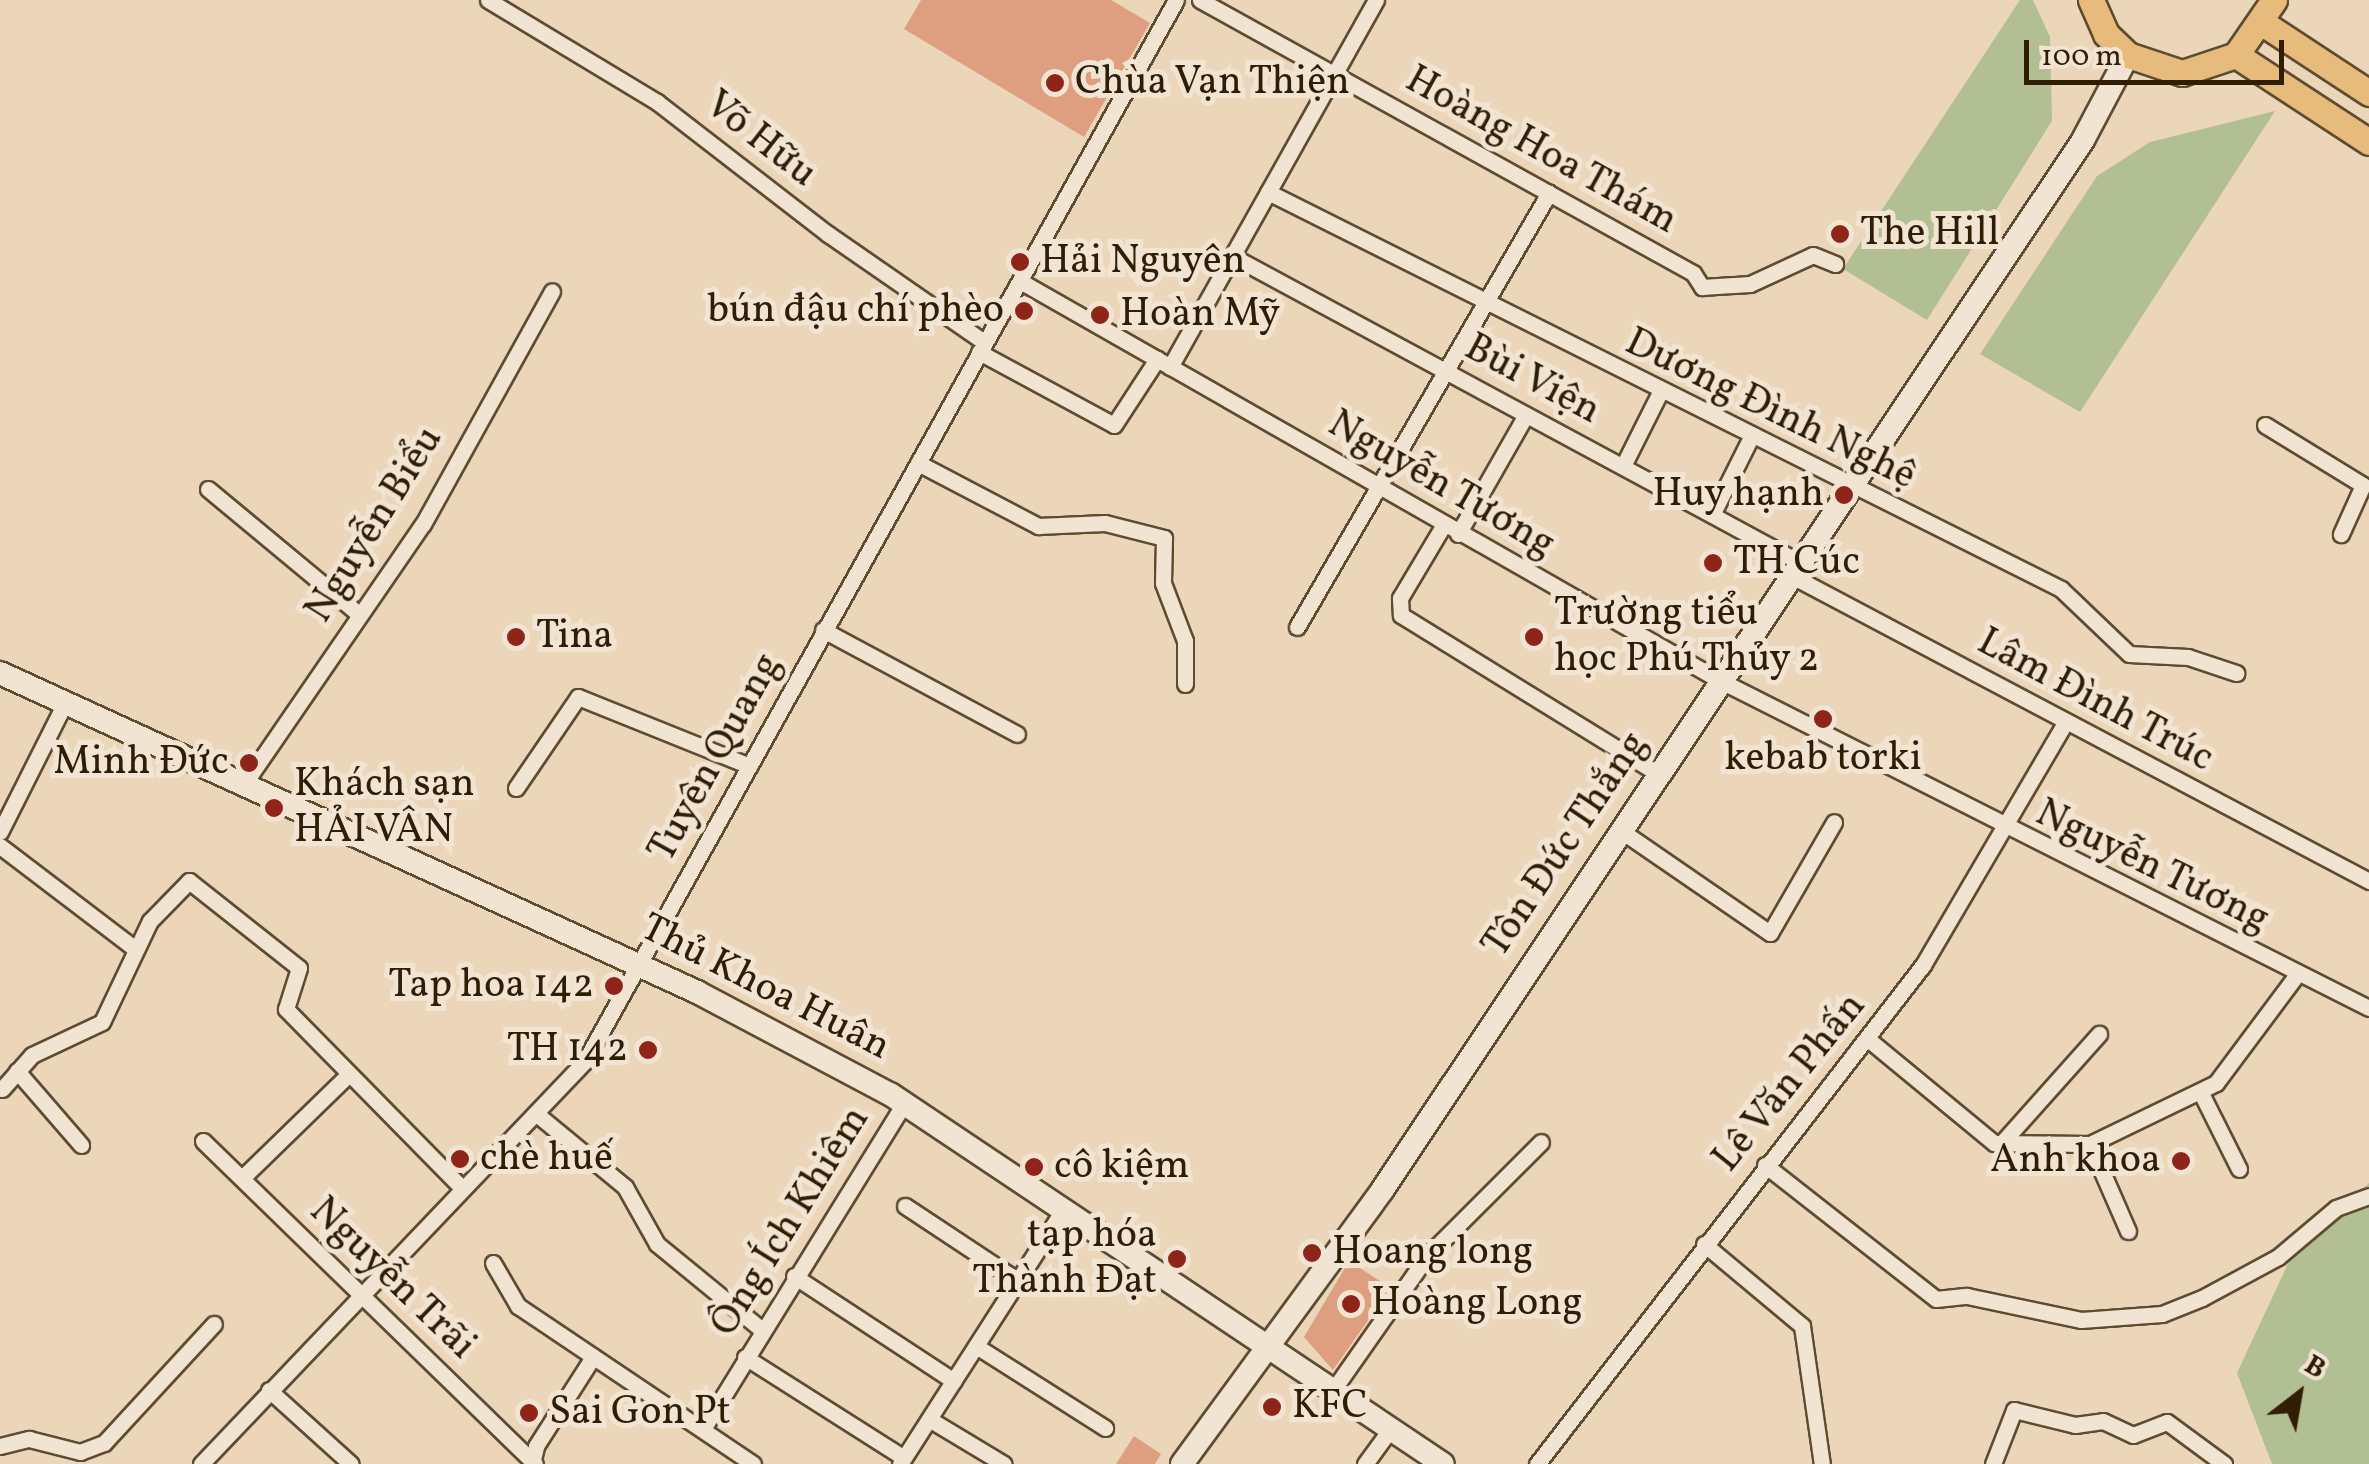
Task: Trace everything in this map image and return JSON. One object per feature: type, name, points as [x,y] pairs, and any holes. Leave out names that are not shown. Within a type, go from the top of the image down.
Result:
[{"type":"main road","points":[[2091,0],[2106,34],[2128,56],[2182,72],[2236,56],[2269,12],[2369,93]]},
{"type":"main road","points":[[2236,56],[2369,142]]},
{"type":"street","name":"Võ Hữu","points":[[488,0],[657,102],[982,347],[1114,425],[1163,363]]},
{"type":"street","name":"Tuyên Quang","points":[[200,1464],[538,1116],[599,1039],[1176,0]]},
{"type":"street","name":"Hoàng Hoa Thám","points":[[1200,0],[1693,273],[1716,292],[1813,255],[1835,264]]},
{"type":"street","points":[[1163,363],[1232,256],[1376,0]]},
{"type":"street","name":"Tôn Đức Thắng","points":[[1182,1464],[1266,1351],[1852,489],[2084,140],[2128,56]]},
{"type":"street","name":"Dương Đình Nghệ","points":[[1268,192],[1852,489],[2061,589],[2129,654],[2188,656],[2236,673]]},
{"type":"street","points":[[1297,626],[1383,490],[1548,193]]},
{"type":"street","name":"Bùi Viện","points":[[1232,256],[1712,514],[1796,569]]},
{"type":"street","name":"Nguyễn Tương","points":[[1020,281],[1720,681],[2005,831],[2369,1008]]},
{"type":"street","name":"Nguyễn Biểu","points":[[242,787],[423,524],[552,291]]},
{"type":"street","points":[[1622,466],[1660,392]]},
{"type":"street","points":[[1526,415],[1451,530],[1400,598],[1401,615],[1658,774]]},
{"type":"street","points":[[2265,424],[2363,485],[2341,534]]},
{"type":"street","points":[[1712,514],[1751,438]]},
{"type":"street","points":[[918,463],[1038,526],[1106,523],[1164,538],[1163,583],[1185,641],[1185,684]]},
{"type":"street","points":[[208,489],[360,616]]},
{"type":"street","name":"Lâm Đình Trúc","points":[[1796,569],[2065,723],[2369,881]]},
{"type":"street","points":[[823,630],[1017,734]]},
{"type":"street","name":"Thủ Khoa Huân","points":[[0,674],[638,964],[905,1102],[1064,1207],[1266,1351],[1443,1464]]},
{"type":"street","points":[[516,788],[578,698],[750,766]]},
{"type":"street","points":[[0,832],[65,704]]},
{"type":"street","name":"Lê Văn Phấn","points":[[1538,1464],[1704,1244],[1868,1040],[2005,831],[2065,723]]},
{"type":"street","points":[[1620,830],[1770,932],[1834,822]]},
{"type":"street","points":[[0,846],[134,948]]},
{"type":"street","points":[[2,1089],[32,1055],[102,1022],[134,948],[189,882],[299,968],[286,1010],[463,1189]]},
{"type":"street","points":[[1868,1040],[2000,1144],[2090,1144],[2201,1093],[2298,973]]},
{"type":"street","points":[[2000,1144],[2098,1034]]},
{"type":"street","points":[[17,1071],[81,1144]]},
{"type":"street","points":[[242,1178],[349,1074]]},
{"type":"street","points":[[2201,1093],[2239,1169]]},
{"type":"street","name":"Ông Ích Khiêm","points":[[703,1429],[761,1329],[905,1102]]},
{"type":"street","points":[[538,1116],[625,1187],[657,1244],[761,1329]]},
{"type":"street","name":"Nguyễn Trãi","points":[[203,1141],[534,1463]]},
{"type":"street","points":[[1331,1393],[1427,1256],[1540,1142]]},
{"type":"street","points":[[2090,1144],[2128,1231]]},
{"type":"street","points":[[1765,1166],[1936,1299],[1966,1296],[2082,1320],[2150,1316],[2202,1298],[2278,1257],[2336,1208],[2369,1196]]},
{"type":"street","points":[[905,1206],[1018,1280]]},
{"type":"street","points":[[745,1357],[902,1461],[1064,1207]]},
{"type":"street","points":[[1704,1244],[1802,1326],[1822,1464]]},
{"type":"street","points":[[494,1263],[511,1300],[753,1464]]},
{"type":"street","points":[[794,1276],[954,1380]]},
{"type":"street","points":[[0,1446],[29,1439],[80,1452],[104,1442],[214,1324]]},
{"type":"street","points":[[976,1346],[1105,1428]]},
{"type":"street","points":[[534,1463],[593,1357]]},
{"type":"street","points":[[269,1390],[352,1464]]},
{"type":"street","points":[[1992,1464],[2014,1410],[2075,1424],[2103,1421],[2133,1435],[2167,1422],[2224,1464]]},
{"type":"street","points":[[929,1419],[1004,1464]]},
{"type":"street","points":[[1365,1464],[1390,1431]]},
{"type":"green space","points":[[2020,0],[2033,0],[2050,37],[2052,121],[1927,320],[1843,269]]},
{"type":"green space","points":[[2275,111],[2080,412],[1980,354],[2097,176],[2150,142]]},
{"type":"green space","points":[[2369,1183],[2369,1464],[2272,1464],[2237,1373],[2292,1255]]},
{"type":"building","name":"Chùa Vạn Thiện","points":[[921,0],[1111,0],[1150,23],[1084,137],[904,29]]},
{"type":"building","name":"Hoàng Long","points":[[1349,1261],[1391,1288],[1333,1370],[1304,1337]]},
{"type":"building","points":[[1134,1436],[1161,1454],[1155,1464],[1116,1464]]},
{"type":"place","name":"Chùa Vạn Thiện","points":[[1055,83]]},
{"type":"place","name":"The Hill","points":[[1840,234]]},
{"type":"place","name":"Hải Nguyên","points":[[1020,262]]},
{"type":"place","name":"bún đậu chí phèo","points":[[1024,311]]},
{"type":"place","name":"Hoàn Mỹ","points":[[1100,315]]},
{"type":"place","name":"Huy hạnh","points":[[1844,495]]},
{"type":"place","name":"TH Cúc","points":[[1713,563]]},
{"type":"place","name":"Tina","points":[[516,637]]},
{"type":"place","name":"Trường tiểu học Phú Thủy 2","points":[[1534,637]]},
{"type":"place","name":"kebab torki","points":[[1823,719]]},
{"type":"place","name":"Minh Đức","points":[[249,763]]},
{"type":"place","name":"Khách sạn HẢI VÂN","points":[[274,808]]},
{"type":"place","name":"Tap hoa 142","points":[[614,986]]},
{"type":"place","name":"TH 142","points":[[648,1050]]},
{"type":"place","name":"chè huế","points":[[460,1159]]},
{"type":"place","name":"Anh khoa","points":[[2181,1161]]},
{"type":"place","name":"cô kiệm","points":[[1034,1167]]},
{"type":"place","name":"Hoang long","points":[[1312,1253]]},
{"type":"place","name":"tạp hóa Thành Đạt","points":[[1177,1259]]},
{"type":"place","name":"Hoàng Long","points":[[1351,1304]]},
{"type":"place","name":"KFC","points":[[1272,1407]]},
{"type":"place","name":"Sai Gon Pt","points":[[529,1413]]}]
